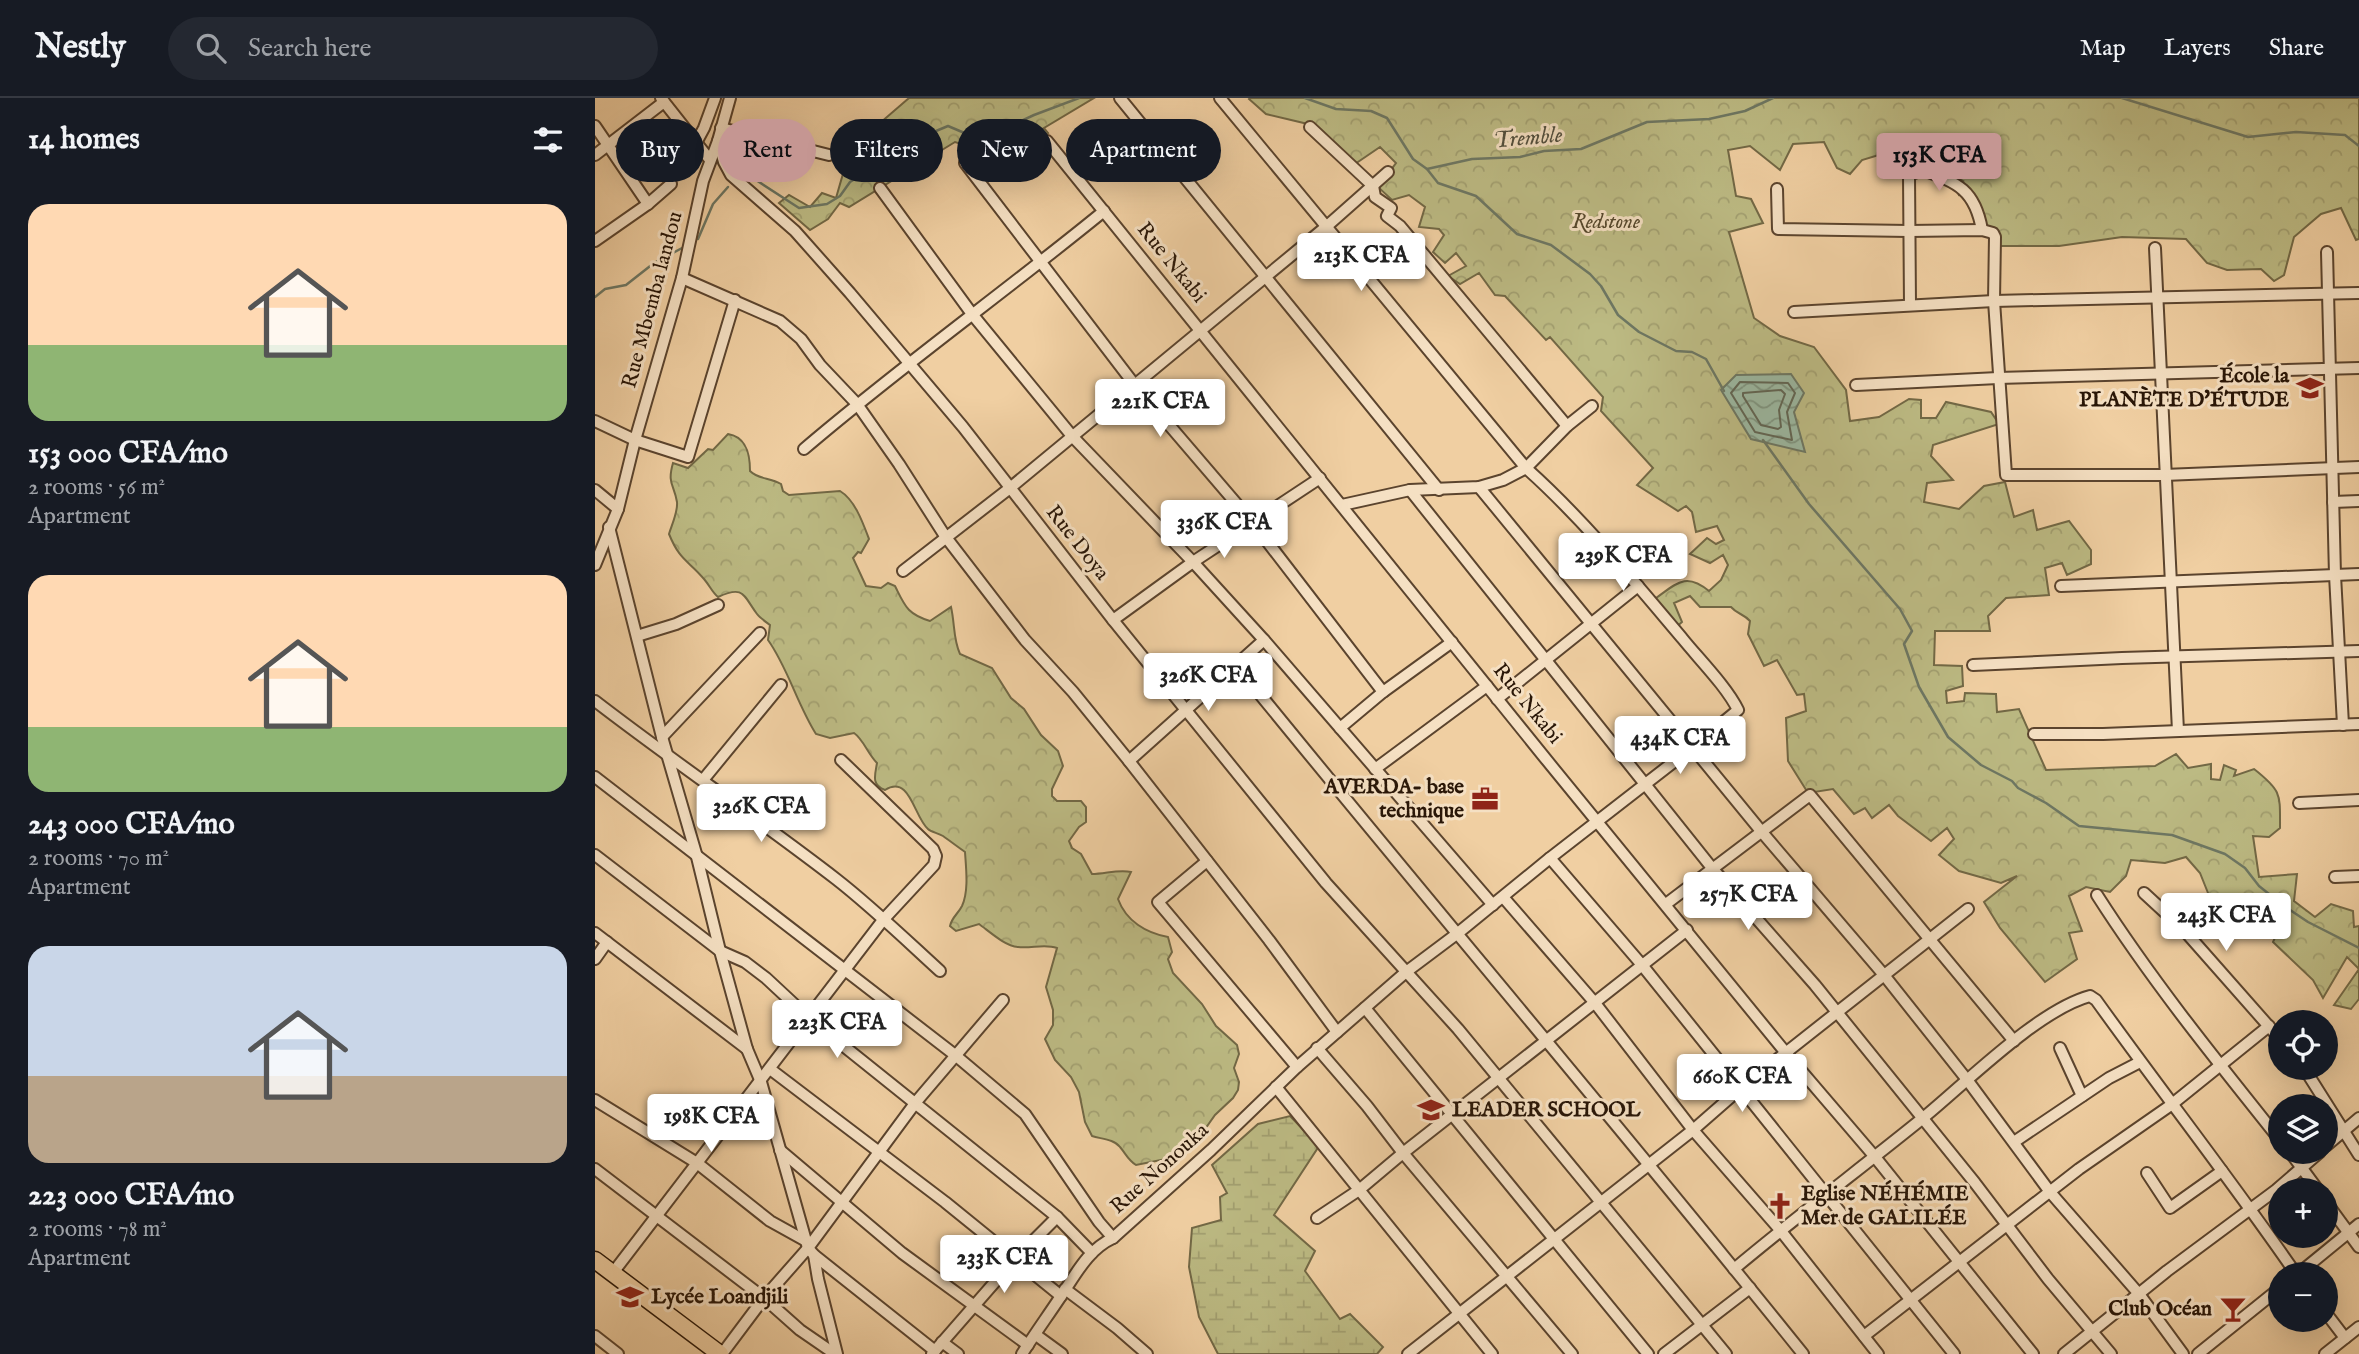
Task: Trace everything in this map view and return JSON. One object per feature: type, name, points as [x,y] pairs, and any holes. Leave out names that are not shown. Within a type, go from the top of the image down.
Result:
[{"type":"highway","points":[[595,1260],[721,1354]]},
{"type":"street","points":[[704,128],[715,98]]},
{"type":"street","name":"Rue Mbemba landou","points":[[724,119],[730,98]]},
{"type":"street","points":[[1121,98],[1439,490]]},
{"type":"street","points":[[1220,98],[1526,468],[1555,494],[1638,586],[1497,699]]},
{"type":"street","points":[[595,155],[663,100],[677,119]]},
{"type":"street","points":[[595,126],[648,204]]},
{"type":"street","points":[[1310,127],[1373,186],[1374,197],[1391,208],[1387,216],[1400,226],[1567,426]]},
{"type":"street","name":"Rue Mbemba landou","points":[[596,561],[618,509],[682,278],[703,181],[718,141]]},
{"type":"street","name":"Rue Nkabi","points":[[1052,147],[1497,699],[1786,1053],[1875,1157],[2033,1354]]},
{"type":"street","points":[[816,152],[829,155]]},
{"type":"street","points":[[704,153],[710,160]]},
{"type":"street","points":[[1910,306],[1909,175],[1923,170],[1953,182],[1968,192],[1979,214],[1982,230]]},
{"type":"street","points":[[903,571],[1010,488],[1327,226],[1388,172]]},
{"type":"street","name":"Rue Doya","points":[[739,182],[818,255],[963,427],[1326,883],[1458,1029],[1726,1354]]},
{"type":"street","points":[[979,182],[1134,384],[1253,523],[1383,692]]},
{"type":"street","points":[[595,240],[648,204],[671,184]]},
{"type":"street","points":[[880,188],[972,314],[1072,436],[1264,640],[1493,905]]},
{"type":"street","points":[[1777,189],[1778,229],[1991,231],[1995,237],[1994,301],[2006,475],[2164,475],[2359,467]]},
{"type":"street","points":[[804,449],[857,404],[1104,211]]},
{"type":"street","points":[[2155,248],[2178,732]]},
{"type":"street","points":[[2327,252],[2335,575],[2343,724]]},
{"type":"street","points":[[682,278],[785,324],[801,339],[820,365],[857,404],[945,536],[1025,640],[1073,692],[1129,761],[1337,1032]]},
{"type":"street","points":[[1794,312],[1994,301],[2359,293]]},
{"type":"street","points":[[595,421],[637,435],[688,457],[735,300]]},
{"type":"street","points":[[1856,385],[1998,378],[2359,368]]},
{"type":"street","points":[[1342,505],[1410,491],[1479,487],[1503,480],[1526,468],[1567,426],[1592,406]]},
{"type":"street","points":[[1114,620],[1193,562],[1320,478]]},
{"type":"street","points":[[1479,487],[1761,831],[1884,975],[1968,1081],[2050,1192],[2139,1294],[2183,1354]]},
{"type":"street","points":[[595,490],[618,509]]},
{"type":"street","points":[[1410,491],[1712,868],[1792,958],[2111,1354]]},
{"type":"street","points":[[2333,502],[2359,501]]},
{"type":"street","points":[[609,527],[720,951],[747,1049],[761,1082],[778,1149],[818,1279],[836,1354]]},
{"type":"street","points":[[2061,586],[2359,574]]},
{"type":"street","name":"Rue Nonouka","points":[[1025,1350],[1092,1253],[1113,1238],[1211,1150],[1317,1048],[1406,972],[1737,711],[1738,707],[1638,586]]},
{"type":"street","points":[[637,636],[676,624],[718,605]]},
{"type":"street","points":[[662,737],[760,633]]},
{"type":"street","points":[[1129,761],[1264,640]]},
{"type":"street","points":[[1340,728],[1383,692],[1452,642]]},
{"type":"street","points":[[1973,665],[2359,651]]},
{"type":"street","points":[[1237,666],[1369,829],[1650,1163],[1803,1354]]},
{"type":"street","points":[[703,780],[781,685]]},
{"type":"street","points":[[1375,769],[1487,686]]},
{"type":"street","points":[[595,701],[837,880],[940,971]]},
{"type":"street","points":[[2034,734],[2178,732],[2359,724]]},
{"type":"street","points":[[612,1274],[810,1019],[883,920],[934,865],[936,856],[933,849],[841,760]]},
{"type":"street","points":[[595,777],[955,1055],[1025,1114],[1099,1222],[1113,1238]]},
{"type":"street","points":[[1666,904],[1811,796],[2014,1041]]},
{"type":"street","points":[[2299,803],[2359,800]]},
{"type":"street","points":[[595,855],[720,951],[745,962],[766,978],[810,1019],[1057,1217],[1092,1253]]},
{"type":"street","points":[[1550,858],[1642,965],[1954,1354]]},
{"type":"street","points":[[1207,861],[1158,902],[1297,1067]]},
{"type":"street","points":[[2335,877],[2359,876]]},
{"type":"street","points":[[2144,894],[2183,929],[2268,1025]]},
{"type":"street","points":[[2097,895],[2136,955],[2268,1125]]},
{"type":"street","points":[[1503,897],[1595,1003],[1693,1130],[1781,1231],[1878,1354]]},
{"type":"street","points":[[1408,1354],[1968,909]]},
{"type":"street","points":[[1317,1218],[1359,1190],[1687,930]]},
{"type":"street","points":[[595,933],[747,1049]]},
{"type":"street","points":[[595,959],[607,942]]},
{"type":"street","points":[[1734,1269],[1923,1118],[2014,1041],[2067,1004],[2090,996],[2096,1000],[2289,1262]]},
{"type":"street","points":[[721,1354],[764,1298],[809,1248],[916,1102],[1003,1000]]},
{"type":"street","points":[[1364,1008],[1648,1354]]},
{"type":"street","points":[[1864,1336],[2100,1154],[2171,1105],[2268,1027]]},
{"type":"street","points":[[1317,1048],[1572,1354]]},
{"type":"street","points":[[2060,1048],[2082,1096]]},
{"type":"street","points":[[2014,1142],[2082,1096],[2140,1062]]},
{"type":"street","points":[[770,1069],[1015,1259],[1117,1328],[1147,1354]]},
{"type":"street","points":[[2311,1080],[2359,1154]]},
{"type":"street","points":[[1276,1087],[1492,1354]]},
{"type":"street","points":[[595,1100],[697,1163],[936,1349],[958,1354]]},
{"type":"street","points":[[2338,1134],[2359,1118]]},
{"type":"street","points":[[778,1149],[901,1253],[973,1306],[1025,1350]]},
{"type":"street","points":[[2299,1164],[2309,1178]]},
{"type":"street","points":[[2064,1354],[2308,1164]]},
{"type":"street","points":[[595,1169],[764,1298],[800,1330],[836,1354]]},
{"type":"street","points":[[2147,1173],[2170,1208],[2222,1171]]},
{"type":"street","points":[[936,1349],[1015,1259],[1057,1217]]},
{"type":"street","points":[[2338,1219],[2359,1247]]},
{"type":"street","points":[[2311,1262],[2359,1223]]},
{"type":"street","points":[[1664,1354],[1749,1288]]},
{"type":"street","points":[[2198,1354],[2268,1299]]},
{"type":"street","points":[[2338,1329],[2345,1338]]},
{"type":"street","points":[[2325,1354],[2358,1330]]},
{"type":"street","points":[[1036,1335],[1062,1354]]},
{"type":"street","points":[[595,1336],[618,1354]]},
{"type":"green space","points":[[909,98],[1094,98],[1052,123],[1052,119],[957,119],[957,143],[943,149],[943,119],[885,119]]},
{"type":"green space","name":"Redstone","points":[[1250,98],[2359,98],[2359,239],[2356,240],[2341,208],[2321,214],[2294,237],[2284,275],[2274,281],[2261,269],[2227,270],[2207,263],[2186,239],[2122,237],[2059,246],[1992,246],[1972,192],[1959,195],[1955,186],[1963,181],[1951,174],[1944,174],[1939,165],[1888,165],[1882,154],[1862,160],[1850,174],[1837,168],[1824,142],[1793,144],[1780,170],[1750,146],[1728,150],[1736,196],[1751,199],[1763,223],[1729,232],[1754,318],[1780,336],[1814,347],[1846,390],[1850,421],[1879,417],[1909,399],[1921,400],[1921,418],[1936,418],[1946,402],[1991,412],[1999,424],[1933,445],[1931,456],[1953,480],[1927,483],[1924,502],[1959,509],[1984,486],[2005,482],[2014,517],[2033,510],[2037,530],[2069,521],[2091,550],[2091,564],[2067,575],[2062,563],[2045,568],[2049,595],[2006,598],[1988,616],[1990,631],[1935,631],[1934,665],[1962,666],[1963,686],[1946,691],[1947,703],[1964,701],[1965,693],[1996,694],[1997,712],[2019,709],[2046,770],[2155,766],[2176,754],[2188,768],[2211,764],[2211,779],[2220,780],[2224,765],[2236,770],[2234,776],[2254,769],[2275,788],[2280,808],[2280,828],[2269,837],[2253,836],[2259,877],[2297,874],[2294,901],[2315,917],[2331,904],[2353,911],[2354,927],[2359,926],[2359,969],[2347,957],[2323,998],[2313,980],[2273,942],[2279,929],[2271,920],[2214,908],[2200,873],[2186,857],[2165,863],[2131,860],[2126,876],[2110,892],[2086,887],[2069,896],[2082,931],[2069,933],[2077,959],[2045,982],[2000,928],[1984,902],[2017,876],[2001,883],[1959,871],[1939,855],[1954,839],[1947,828],[1931,841],[1898,816],[1889,805],[1872,818],[1865,808],[1854,814],[1833,789],[1808,793],[1788,761],[1786,718],[1806,711],[1804,694],[1797,695],[1777,660],[1764,666],[1748,634],[1748,619],[1731,607],[1700,607],[1690,596],[1674,603],[1682,622],[1674,629],[1657,607],[1656,598],[1682,582],[1694,582],[1709,591],[1721,580],[1728,565],[1723,555],[1710,563],[1690,554],[1707,538],[1716,544],[1724,540],[1717,526],[1696,532],[1692,512],[1686,506],[1678,511],[1637,485],[1653,468],[1601,411],[1603,397],[1550,337],[1546,340],[1505,296],[1495,295],[1479,273],[1460,284],[1448,276],[1466,266],[1456,253],[1445,263],[1433,252],[1444,235],[1439,229],[1419,227],[1425,207],[1409,195],[1392,200],[1378,187],[1396,163],[1380,147],[1352,166],[1312,125],[1266,114]]},
{"type":"green space","points":[[841,182],[890,182],[849,207],[840,203],[828,219],[810,230],[779,203],[789,195],[810,207],[822,193],[836,198]]},
{"type":"green space","points":[[728,434],[739,439],[746,448],[750,471],[781,484],[783,491],[789,495],[840,491],[845,495],[858,512],[869,539],[861,553],[858,552],[853,558],[866,586],[881,588],[888,583],[895,586],[908,608],[930,621],[951,607],[960,654],[992,668],[1011,698],[1024,709],[1041,735],[1058,751],[1063,766],[1052,789],[1052,796],[1057,801],[1081,801],[1086,807],[1086,822],[1069,841],[1072,848],[1081,854],[1092,874],[1131,872],[1118,899],[1126,914],[1138,925],[1168,937],[1172,952],[1168,959],[1173,973],[1202,1004],[1216,1026],[1237,1045],[1239,1054],[1234,1068],[1239,1082],[1238,1090],[1215,1115],[1191,1149],[1176,1157],[1136,1165],[1117,1144],[1092,1136],[1085,1122],[1079,1092],[1071,1077],[1055,1060],[1045,1039],[1053,1025],[1053,1010],[1046,987],[1057,948],[1013,946],[979,924],[956,931],[950,926],[966,893],[965,852],[928,829],[906,792],[893,787],[885,790],[878,785],[875,779],[877,763],[854,733],[830,738],[816,734],[768,640],[770,625],[758,615],[742,594],[733,592],[718,597],[677,550],[669,534],[677,506],[671,480],[673,463],[688,468],[708,449],[713,450]]},
{"type":"green space","points":[[2359,969],[2359,999],[2351,1009],[2334,1005]]},
{"type":"green space","points":[[1290,1116],[1319,1146],[1274,1215],[1315,1251],[1305,1271],[1340,1319],[1350,1314],[1383,1347],[1377,1354],[1218,1354],[1199,1317],[1189,1267],[1192,1228],[1221,1220],[1220,1197],[1227,1193],[1212,1165],[1258,1124]]},
{"type":"water","points":[[1791,374],[1804,393],[1794,412],[1805,452],[1751,439],[1721,390],[1736,375]]},
{"type":"waterway","name":"Tremble","points":[[759,182],[799,208],[827,204],[840,196],[850,182],[858,177],[883,176],[910,160],[915,146],[924,136],[948,126],[981,140],[1034,115],[1079,98]]},
{"type":"waterway","name":"Tremble","points":[[1305,98],[1336,109],[1371,111],[1387,118],[1413,159],[1427,169],[1472,159],[1520,157],[1544,151],[1581,149],[1647,122],[1709,119],[1745,111],[1773,98]]},
{"type":"waterway","name":"Tremble","points":[[2122,98],[2248,137],[2296,132],[2345,135],[2359,146]]},
{"type":"waterway","points":[[1427,169],[1438,183],[1476,196],[1517,234],[1551,245],[1590,274],[1601,286],[1618,315],[1639,332],[1676,351],[1692,352],[1706,359],[1724,391]]},
{"type":"waterway","name":"Tremble","points":[[698,239],[713,204],[728,187]]},
{"type":"waterway","name":"Tremble","points":[[595,297],[605,289],[626,285],[654,263],[684,247]]},
{"type":"waterway","points":[[1763,440],[1809,504],[1900,609],[1912,631],[1904,644],[1919,687],[1948,737],[1981,765],[2012,781],[2018,788],[2079,826],[2172,835],[2225,854],[2245,868],[2259,886],[2284,906],[2308,922],[2359,948]]},
{"type":"place","name":"École la PLANÈTE D'ÉTUDE","points":[[2310,388]]},
{"type":"place","name":"AVERDA- base technique","points":[[1485,799]]},
{"type":"place","name":"LEADER SCHOOL","points":[[1431,1110]]},
{"type":"place","name":"Eglise NÉHÉMIE Mer de GALILÉE","points":[[1780,1206]]},
{"type":"place","name":"Lycée Loandjili","points":[[630,1297]]},
{"type":"place","name":"Club Océan","points":[[2233,1309]]}]
